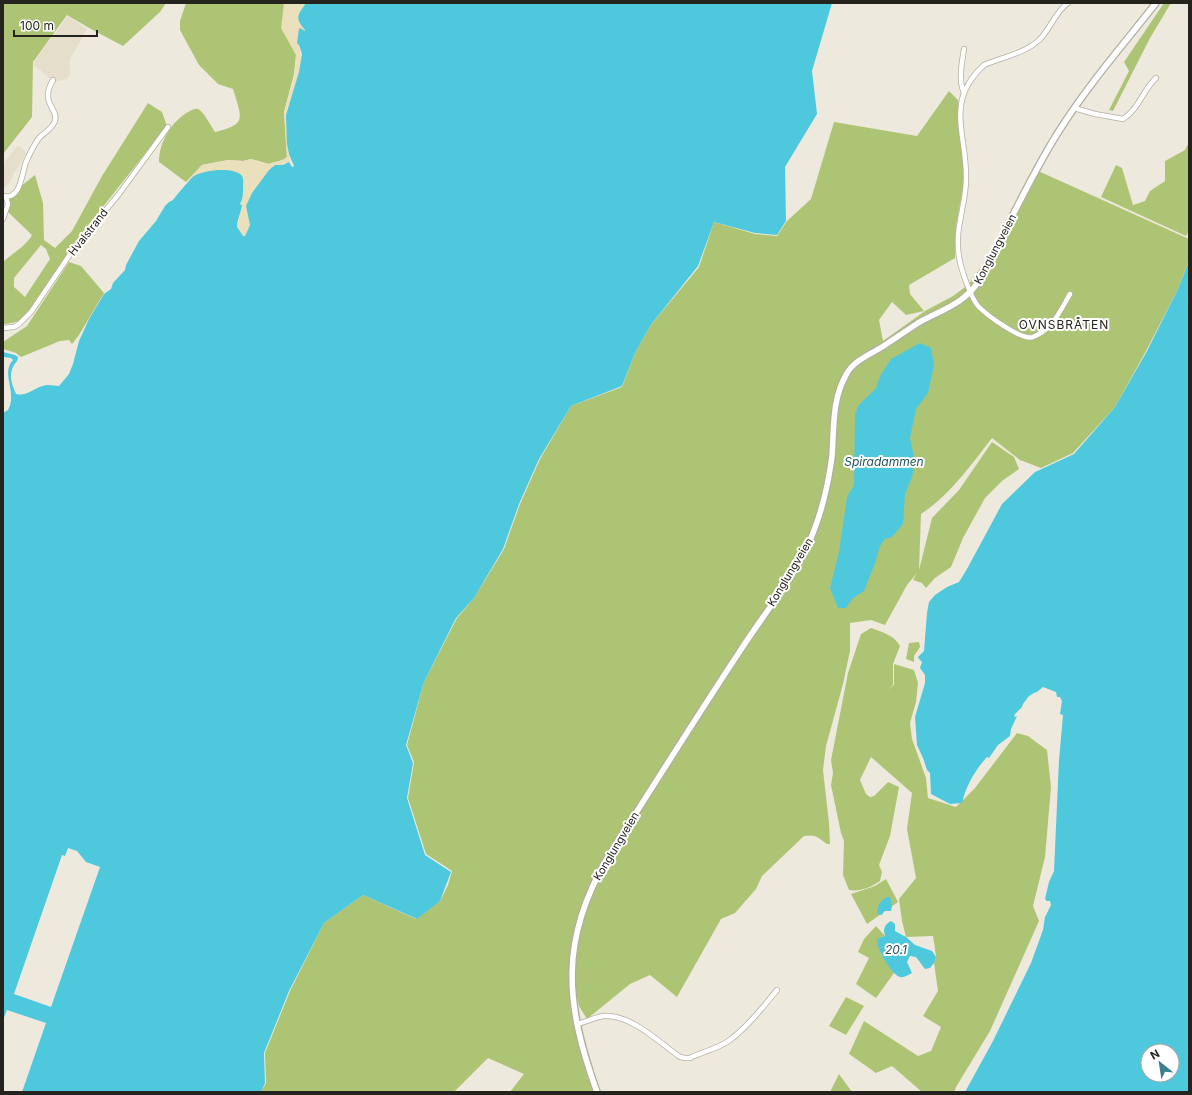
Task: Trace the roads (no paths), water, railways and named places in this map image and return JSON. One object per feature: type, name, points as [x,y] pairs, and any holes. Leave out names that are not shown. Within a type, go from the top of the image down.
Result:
[{"type":"street","points":[[1068,3],[1058,12],[1040,40],[1028,48],[984,65],[964,93],[960,102],[960,116],[966,180],[959,222],[958,244],[960,258],[971,292],[979,307],[1006,327],[1027,338],[1044,331],[1055,321],[1070,294]]},
{"type":"street","name":"Konglungveien","points":[[597,1092],[581,1045],[572,986],[574,948],[578,923],[588,894],[608,857],[806,548],[817,521],[826,491],[832,457],[836,405],[846,374],[854,365],[866,356],[917,324],[948,308],[971,292],[981,278],[1038,167],[1059,131],[1101,71],[1156,3]]},
{"type":"street","points":[[964,49],[961,71],[961,87],[964,93]]},
{"type":"street","points":[[1074,108],[1094,114],[1123,119],[1128,116],[1140,101],[1150,83],[1156,78]]},
{"type":"street","points":[[3,219],[8,204],[5,197],[13,195],[17,191],[25,164],[31,151],[55,121],[55,116],[47,92],[53,80]]},
{"type":"street","name":"Hvalstrand","points":[[3,328],[14,327],[31,312],[75,247],[119,194],[168,127]]},
{"type":"street","points":[[577,1024],[604,1016],[619,1018],[653,1035],[675,1053],[685,1058],[708,1051],[728,1041],[762,1009],[777,990]]},
{"type":"water","points":[[306,3],[832,3],[812,71],[817,114],[785,167],[786,221],[777,235],[755,233],[714,222],[698,266],[650,326],[635,353],[622,386],[571,406],[539,459],[519,504],[503,549],[474,598],[456,618],[424,682],[406,745],[413,763],[407,798],[425,855],[451,872],[440,901],[417,919],[363,895],[324,923],[289,991],[264,1053],[265,1083],[261,1092],[22,1092],[46,1023],[7,1010],[3,1020],[3,413],[8,410],[11,403],[11,390],[8,371],[9,365],[13,360],[11,358],[4,357],[3,352],[18,357],[11,372],[12,384],[16,394],[20,395],[27,393],[45,385],[59,386],[69,374],[79,341],[89,319],[104,294],[111,289],[113,283],[125,270],[126,265],[139,241],[156,221],[165,206],[173,200],[192,177],[198,174],[226,170],[233,171],[242,176],[243,194],[240,204],[242,205],[237,227],[243,236],[245,236],[250,225],[246,206],[252,193],[269,170],[275,165],[283,165],[289,162],[292,167],[294,166],[287,144],[286,115],[299,72],[302,54],[297,43],[299,29],[300,28],[305,31],[298,17]],"holes":[[[68,848],[77,851],[86,862],[100,867],[51,1007],[14,994],[62,855],[65,856]]]},
{"type":"water","points":[[1189,261],[1189,1092],[965,1092],[993,1041],[1031,963],[1043,930],[1045,917],[1051,905],[1050,901],[1045,899],[1049,882],[1054,871],[1059,760],[1063,715],[1060,714],[1062,701],[1060,697],[1057,697],[1056,692],[1043,687],[1029,696],[1022,707],[1015,714],[1014,717],[1017,716],[1011,729],[1010,736],[998,745],[989,758],[987,757],[979,767],[966,790],[962,803],[950,804],[931,794],[930,773],[927,770],[917,745],[915,717],[925,683],[925,675],[920,668],[922,662],[918,657],[924,651],[929,602],[935,595],[947,587],[959,582],[1002,504],[1035,472],[1074,454],[1115,407],[1147,351],[1178,289]]},
{"type":"water","name":"Spiradammen","points":[[920,343],[931,348],[934,365],[928,393],[916,409],[910,438],[915,462],[912,477],[905,494],[903,524],[892,537],[885,539],[880,546],[864,591],[853,598],[846,608],[838,608],[830,588],[839,552],[847,497],[854,485],[855,415],[858,406],[876,388],[880,376],[891,359]]},
{"type":"water","points":[[887,897],[890,897],[892,906],[891,911],[884,911],[882,915],[877,914],[879,904]]},
{"type":"water","name":"20.1","points":[[891,921],[895,924],[895,931],[906,937],[915,945],[932,951],[936,957],[930,968],[925,969],[916,957],[910,956],[907,962],[912,973],[900,977],[892,971],[881,954],[877,943],[877,939],[885,936],[885,927]]},
{"type":"district","name":"OVNSBRÅTEN","points":[[1064,324]]}]
